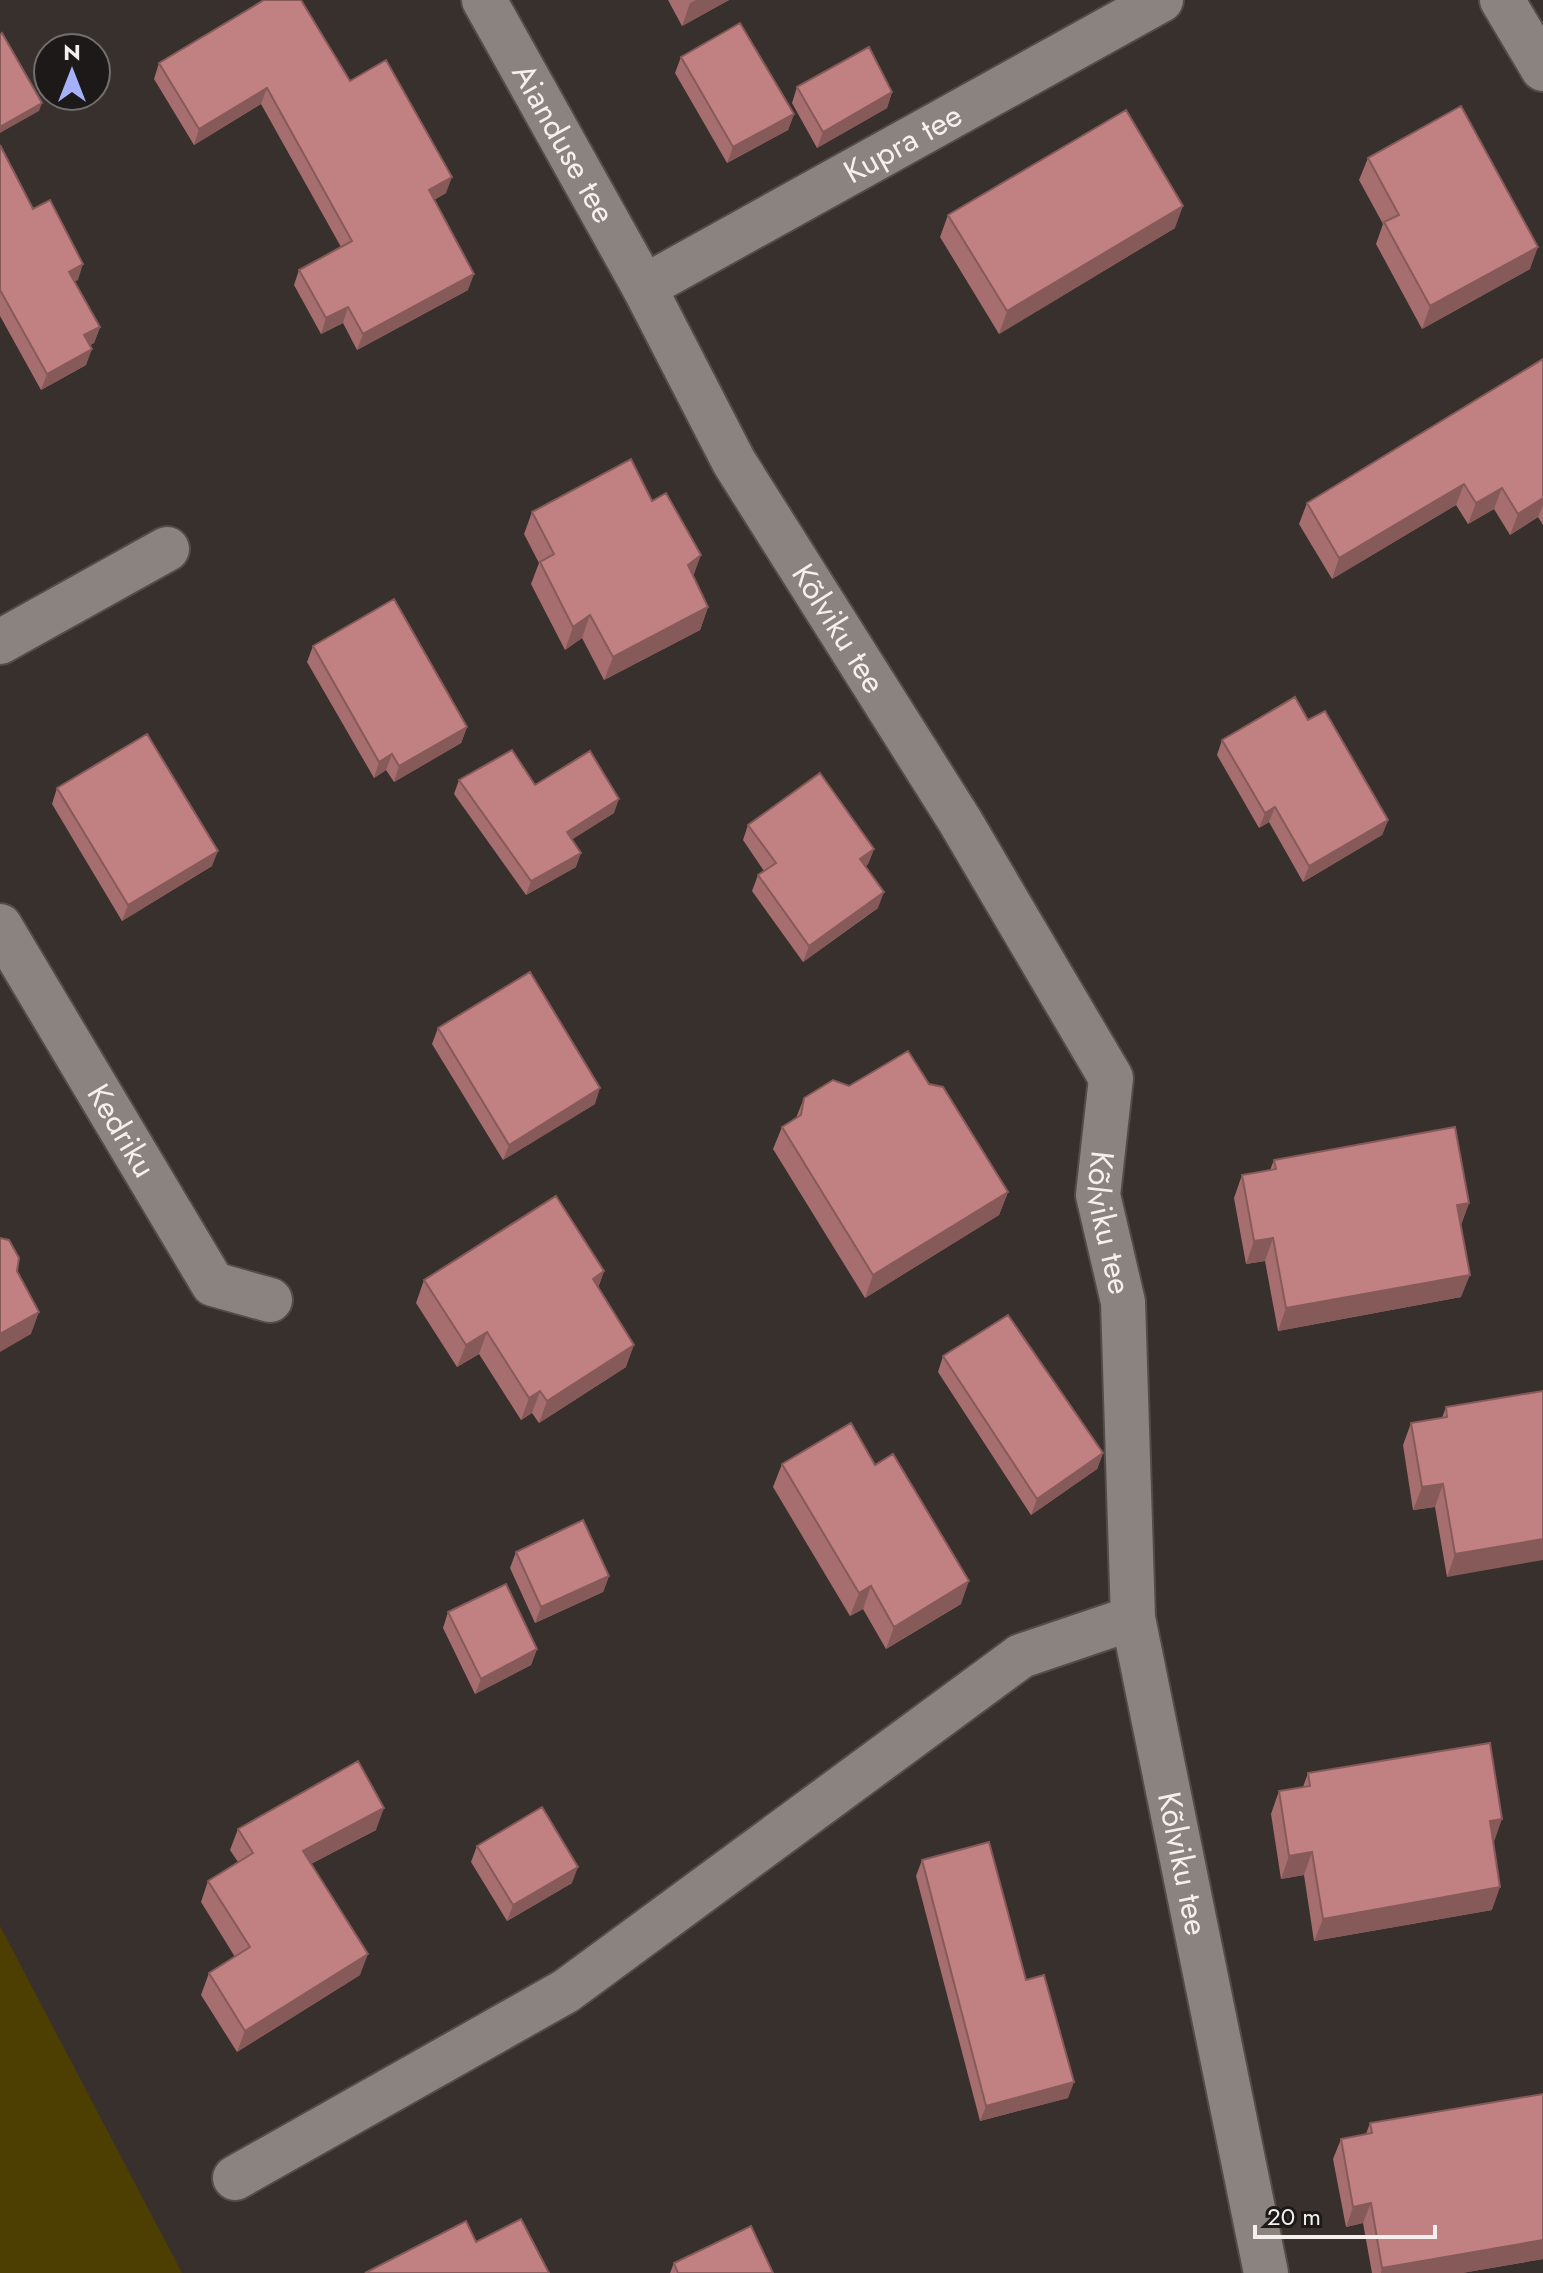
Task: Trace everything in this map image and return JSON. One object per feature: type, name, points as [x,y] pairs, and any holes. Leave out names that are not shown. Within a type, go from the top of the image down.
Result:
[{"type":"street","name":"Aianduse tee","points":[[484,0],[644,287]]},
{"type":"street","name":"Kupra tee","points":[[644,287],[1161,0]]},
{"type":"street","points":[[1502,0],[1543,69]]},
{"type":"street","name":"Kõlviku tee","points":[[644,287],[734,462],[960,821],[1111,1078],[1098,1195],[1123,1302],[1133,1618],[1266,2273]]},
{"type":"street","points":[[0,642],[167,549]]},
{"type":"street","name":"Kedriku","points":[[0,926],[213,1284],[270,1300]]},
{"type":"street","points":[[235,2178],[566,1991],[1021,1656],[1133,1618]]},
{"type":"shaded area","points":[[0,1926],[182,2273],[0,2273]]},
{"type":"building","points":[[264,0],[301,0],[350,81],[386,60],[452,177],[429,190],[474,274],[363,334],[348,307],[326,318],[299,270],[352,241],[267,88],[199,129],[159,63]]},
{"type":"building","points":[[740,23],[794,114],[733,147],[681,57]]},
{"type":"building","points":[[2,33],[32,86],[32,109],[0,127]]},
{"type":"building","points":[[869,47],[892,92],[823,132],[797,87]]},
{"type":"building","points":[[1461,106],[1538,247],[1430,306],[1384,222],[1399,215],[1368,158]]},
{"type":"building","points":[[1126,110],[1183,206],[1007,311],[948,215]]},
{"type":"building","points":[[0,145],[33,209],[50,200],[83,264],[69,272],[100,327],[84,335],[92,349],[47,374],[0,290]]},
{"type":"building","points":[[1543,359],[1543,498],[1518,514],[1502,488],[1476,503],[1464,484],[1339,558],[1307,503]]},
{"type":"building","points":[[631,459],[652,501],[666,493],[701,555],[688,565],[708,607],[613,657],[590,615],[573,627],[540,562],[554,554],[532,512]]},
{"type":"building","points":[[394,599],[467,727],[399,766],[392,754],[379,762],[313,646]]},
{"type":"building","points":[[1295,697],[1308,720],[1325,711],[1388,820],[1309,866],[1275,807],[1265,813],[1222,740]]},
{"type":"building","points":[[147,734],[218,851],[128,905],[57,788]]},
{"type":"building","points":[[512,750],[535,785],[590,751],[619,799],[567,832],[581,853],[531,881],[459,780]]},
{"type":"building","points":[[820,773],[874,849],[860,859],[884,892],[809,946],[758,875],[776,863],[748,825]]},
{"type":"building","points":[[530,972],[600,1088],[509,1145],[438,1028]]},
{"type":"building","points":[[908,1051],[929,1084],[943,1087],[1008,1192],[873,1275],[782,1127],[801,1115],[804,1098],[833,1080],[849,1086]]},
{"type":"building","points":[[1455,1127],[1469,1203],[1457,1205],[1470,1275],[1286,1308],[1273,1238],[1254,1241],[1242,1175],[1276,1169],[1274,1160]]},
{"type":"building","points":[[556,1196],[604,1271],[593,1279],[634,1345],[547,1401],[540,1391],[529,1398],[487,1332],[466,1345],[424,1280]]},
{"type":"building","points":[[0,1238],[9,1240],[19,1258],[17,1271],[39,1312],[0,1334]]},
{"type":"building","points":[[1008,1315],[1103,1453],[1037,1499],[943,1356]]},
{"type":"building","points":[[1543,1391],[1543,1539],[1455,1554],[1443,1484],[1422,1487],[1411,1423],[1447,1417],[1446,1407]]},
{"type":"building","points":[[851,1423],[875,1465],[893,1454],[969,1581],[894,1627],[871,1586],[859,1593],[782,1464]]},
{"type":"building","points":[[583,1520],[609,1576],[541,1607],[516,1552]]},
{"type":"building","points":[[506,1584],[537,1649],[481,1679],[448,1612]]},
{"type":"building","points":[[1490,1743],[1502,1819],[1490,1821],[1500,1887],[1323,1919],[1312,1852],[1289,1856],[1279,1791],[1310,1786],[1308,1773]]},
{"type":"building","points":[[358,1761],[384,1808],[303,1851],[368,1954],[245,2031],[209,1973],[250,1947],[208,1881],[253,1853],[238,1829]]},
{"type":"building","points":[[542,1807],[578,1867],[513,1905],[477,1846]]},
{"type":"building","points":[[989,1842],[1026,1980],[1044,1975],[1074,2082],[986,2106],[922,1860]]},
{"type":"building","points":[[1543,2094],[1543,2240],[1382,2268],[1371,2203],[1353,2207],[1341,2139],[1372,2133],[1370,2123]]},
{"type":"building","points":[[521,2219],[549,2273],[365,2273],[466,2221],[476,2242]]},
{"type":"building","points":[[751,2226],[773,2273],[678,2273],[674,2263]]}]
